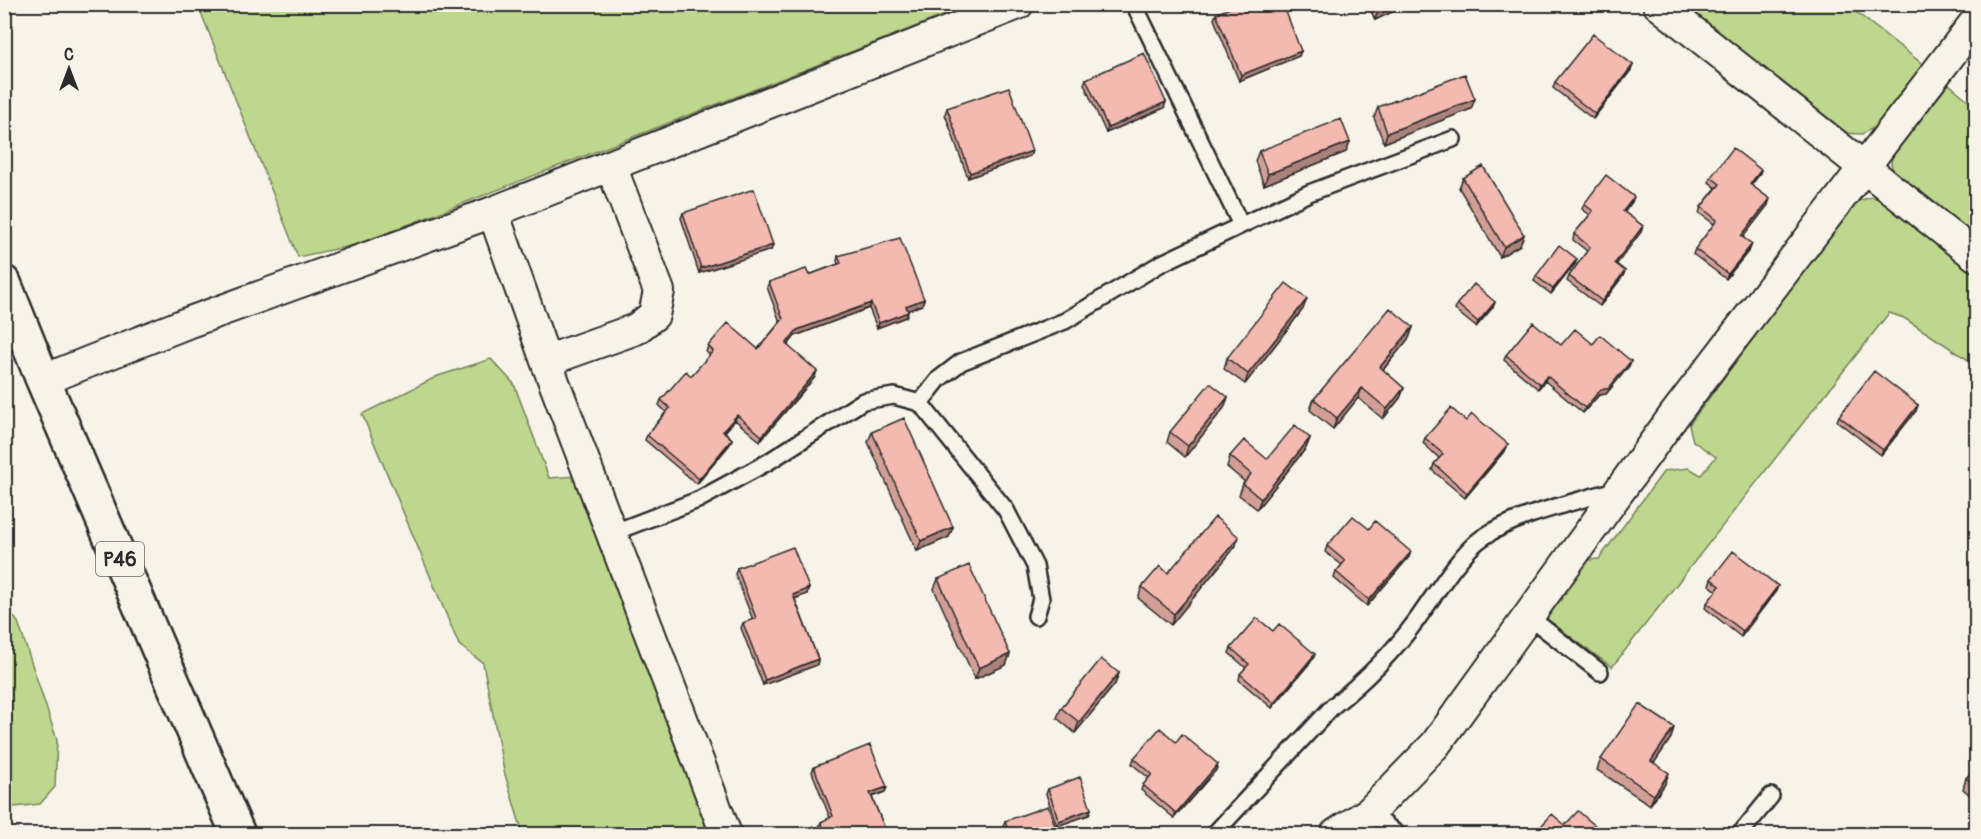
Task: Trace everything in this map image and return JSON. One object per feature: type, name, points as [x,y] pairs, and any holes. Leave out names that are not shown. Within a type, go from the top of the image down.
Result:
[{"type":"main road","name":"Р46","points":[[4,283],[43,380],[238,834]]},
{"type":"street","points":[[43,380],[187,323],[493,212],[1018,4]]},
{"type":"street","points":[[1658,4],[1977,256]]},
{"type":"street","points":[[1336,834],[1370,812],[1435,745],[1675,414],[1977,21]]},
{"type":"street","points":[[546,361],[636,329],[654,315],[659,291],[611,166]]},
{"type":"street","points":[[493,212],[546,361],[726,834]]},
{"type":"lane","points":[[1134,4],[1241,225]]},
{"type":"lane","points":[[920,403],[939,379],[961,362],[1065,321],[1160,264],[1309,193],[1454,139]]},
{"type":"lane","points":[[612,533],[698,500],[768,462],[863,400],[894,396],[920,403],[1006,510],[1035,566],[1041,599],[1036,616]]},
{"type":"lane","points":[[1214,834],[1333,706],[1355,689],[1416,621],[1435,591],[1480,538],[1510,523],[1622,488]]},
{"type":"lane","points":[[1528,616],[1600,672]]},
{"type":"lane","points":[[1740,834],[1771,796]]},
{"type":"lane","points":[[1370,812],[1398,834]]},
{"type":"green space","points":[[198,5],[971,5],[359,244],[298,257]]},
{"type":"green space","points":[[1680,5],[1847,5],[1925,66],[1879,125],[1862,134],[1841,133]]},
{"type":"green space","points":[[1949,84],[1976,107],[1976,239],[1893,174],[1891,162],[1895,148]]},
{"type":"green space","points":[[1871,197],[1881,199],[1976,273],[1976,365],[1904,318],[1889,313],[1612,667],[1545,618],[1588,560],[1599,559],[1664,471],[1689,468],[1701,475],[1716,457],[1693,441],[1689,425],[1853,203]]},
{"type":"green space","points":[[491,359],[514,384],[549,478],[577,476],[715,834],[523,834],[504,771],[483,663],[459,645],[362,414],[438,376]]},
{"type":"green space","points":[[4,605],[18,622],[57,740],[55,787],[40,804],[6,808]]},
{"type":"building","points":[[1239,4],[1283,4],[1301,51],[1241,75],[1216,14]]},
{"type":"building","points":[[1372,4],[1399,4],[1377,14]]},
{"type":"building","points":[[1593,34],[1633,65],[1595,114],[1555,82]]},
{"type":"building","points":[[1144,53],[1166,102],[1108,128],[1086,79]]},
{"type":"building","points":[[1465,74],[1475,99],[1387,133],[1378,107]]},
{"type":"building","points":[[1009,87],[1032,151],[970,173],[947,108]]},
{"type":"building","points":[[1341,119],[1350,142],[1268,174],[1259,151]]},
{"type":"building","points":[[1733,148],[1761,170],[1750,184],[1770,199],[1741,236],[1752,244],[1728,274],[1695,249],[1717,220],[1701,207],[1720,184],[1711,177]]},
{"type":"building","points":[[1483,166],[1524,235],[1504,247],[1463,178]]},
{"type":"building","points":[[1606,175],[1634,197],[1623,211],[1643,226],[1615,263],[1625,271],[1602,301],[1569,276],[1590,247],[1574,234],[1593,211],[1584,204]]},
{"type":"building","points":[[754,189],[773,245],[701,268],[683,213]]},
{"type":"building","points":[[900,238],[924,299],[906,306],[908,312],[879,323],[871,303],[797,330],[786,344],[817,371],[762,436],[737,415],[723,431],[732,439],[699,479],[647,435],[670,408],[661,400],[686,371],[691,376],[713,351],[708,346],[728,323],[758,349],[783,319],[769,282],[806,269],[809,275],[841,263],[838,256]]},
{"type":"building","points":[[1559,245],[1577,259],[1553,289],[1536,276]]},
{"type":"building","points":[[1286,283],[1307,299],[1248,374],[1227,358]]},
{"type":"building","points":[[1474,284],[1495,302],[1478,322],[1457,304]]},
{"type":"building","points":[[1390,308],[1413,327],[1380,367],[1404,388],[1387,409],[1362,388],[1337,418],[1314,399]]},
{"type":"building","points":[[1533,322],[1561,345],[1575,329],[1593,344],[1600,335],[1631,361],[1608,389],[1601,389],[1585,408],[1547,376],[1540,384],[1506,355]]},
{"type":"building","points":[[1874,371],[1918,405],[1883,450],[1839,416]]},
{"type":"building","points":[[1210,383],[1228,397],[1188,446],[1170,432]]},
{"type":"building","points":[[1451,408],[1466,421],[1472,414],[1508,444],[1467,493],[1434,464],[1443,454],[1425,438]]},
{"type":"building","points":[[904,418],[953,527],[921,541],[872,432]]},
{"type":"building","points":[[1295,425],[1310,438],[1261,499],[1243,484],[1251,474],[1230,456],[1244,440],[1267,459]]},
{"type":"building","points":[[1353,516],[1369,529],[1375,521],[1411,552],[1369,600],[1336,572],[1345,561],[1327,546]]},
{"type":"building","points":[[1215,517],[1239,537],[1174,614],[1142,587],[1160,566],[1168,573]]},
{"type":"building","points":[[793,547],[809,588],[793,595],[818,659],[765,680],[743,623],[756,618],[737,568]]},
{"type":"building","points":[[1733,551],[1778,586],[1743,631],[1707,603],[1720,586],[1711,579]]},
{"type":"building","points":[[969,565],[1010,654],[979,668],[938,579]]},
{"type":"building","points":[[1257,618],[1273,631],[1279,624],[1315,654],[1274,703],[1240,674],[1249,664],[1231,648]]},
{"type":"building","points":[[1101,659],[1119,673],[1079,722],[1061,708]]},
{"type":"building","points":[[1639,704],[1674,727],[1651,761],[1669,773],[1654,795],[1601,759]]},
{"type":"building","points":[[1160,728],[1176,742],[1182,734],[1218,764],[1176,813],[1143,785],[1152,774],[1134,758]]},
{"type":"building","points":[[870,745],[887,787],[870,793],[887,834],[826,834],[821,822],[833,816],[814,767]]},
{"type":"building","points":[[1977,767],[1977,787],[1966,778]]},
{"type":"building","points":[[1080,777],[1091,809],[1059,821],[1048,789]]},
{"type":"building","points":[[1048,806],[1058,834],[1009,834],[1005,821]]},
{"type":"building","points":[[1578,811],[1605,834],[1534,834],[1552,814],[1565,825]]}]
